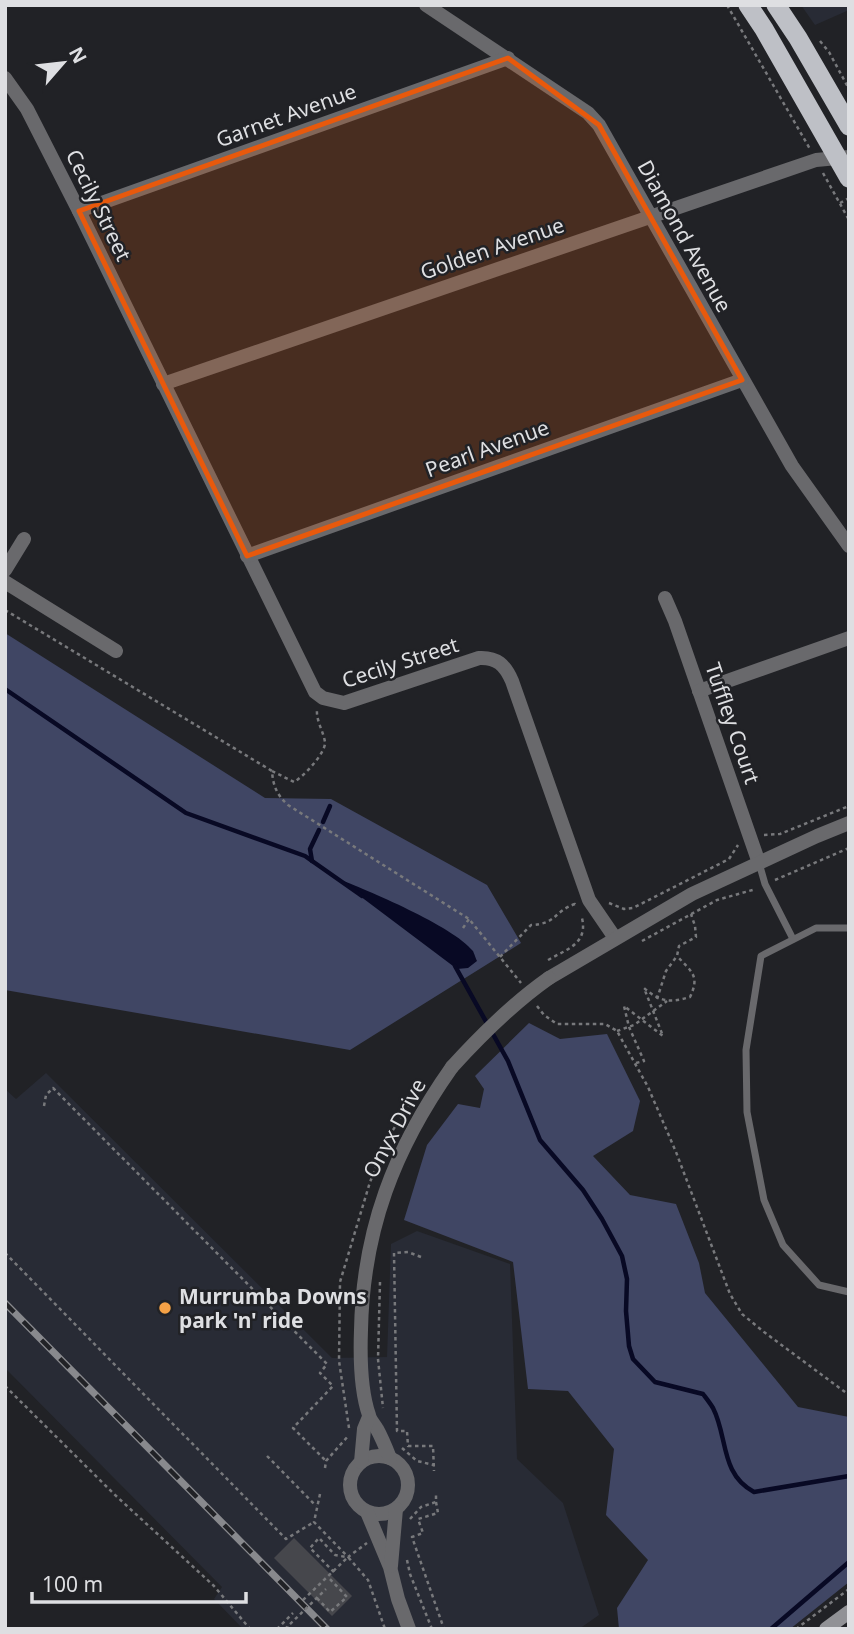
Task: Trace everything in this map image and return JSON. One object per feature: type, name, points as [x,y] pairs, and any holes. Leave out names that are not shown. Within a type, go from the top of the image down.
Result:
[{"type":"highway","points":[[748,5],[843,157],[849,178]]},
{"type":"highway","points":[[776,5],[849,127]]},
{"type":"main road","points":[[826,1629],[849,1612]]},
{"type":"street","name":"Diamond Avenue","points":[[426,5],[588,113],[599,125],[792,466],[849,546]]},
{"type":"street","name":"Garnet Avenue","points":[[79,211],[508,58]]},
{"type":"street","name":"Cecily Street","points":[[5,78],[27,109],[79,211],[309,682],[323,698],[334,703],[353,701],[479,658],[496,660],[503,664],[512,681],[589,900],[614,938]]},
{"type":"street","name":"Golden Avenue","points":[[163,384],[816,160],[843,157]]},
{"type":"street","name":"Pearl Avenue","points":[[247,556],[742,380]]},
{"type":"street","points":[[5,570],[24,539]]},
{"type":"street","points":[[5,582],[116,651]]},
{"type":"street","name":"Tuffley Court","points":[[665,598],[758,863]]},
{"type":"street","points":[[699,691],[849,638]]},
{"type":"street","points":[[614,938],[692,894],[849,824]]},
{"type":"street","name":"Onyx Drive","points":[[390,1458],[369,1417],[361,1352],[364,1276],[371,1235],[385,1188],[427,1102],[481,1034],[546,971],[614,938]]},
{"type":"street","name":"Onyx Drive","points":[[361,1462],[364,1429],[369,1417]]},
{"type":"street","points":[[375,1456],[390,1458],[401,1465],[408,1485],[405,1499],[396,1509],[382,1515],[367,1512],[355,1503],[350,1489],[352,1474],[361,1462],[375,1456]]},
{"type":"street","points":[[390,1567],[396,1509]]},
{"type":"street","points":[[367,1512],[390,1567],[409,1629]]},
{"type":"lane","points":[[758,863],[765,884],[793,939]]},
{"type":"lane","points":[[849,928],[816,928],[761,956],[746,1050],[747,1112],[753,1151],[764,1200],[783,1245],[820,1285],[849,1292]]},
{"type":"path","points":[[727,5],[849,220]]},
{"type":"path","points":[[829,52],[849,89]]},
{"type":"path","points":[[840,203],[849,198]]},
{"type":"path","points":[[5,610],[294,782],[300,779],[322,753],[325,743],[317,718],[317,708],[323,698]]},
{"type":"path","points":[[272,771],[278,796],[288,805],[469,919],[500,957],[531,925],[545,924],[557,917],[565,907],[575,904],[584,930],[579,941],[546,971]]},
{"type":"path","points":[[582,918],[609,903],[624,909],[633,908],[729,859],[738,845],[768,834],[780,834],[849,806]]},
{"type":"path","points":[[642,941],[717,900],[748,892],[849,848]]},
{"type":"path","points":[[657,999],[666,971],[677,956],[679,946],[696,937],[691,914]]},
{"type":"path","points":[[463,928],[469,919]]},
{"type":"path","points":[[636,1063],[644,1061],[629,1027],[624,1006],[663,1036],[643,988],[657,999],[667,1001],[690,997],[696,985],[694,974],[677,956]]},
{"type":"path","points":[[617,1031],[642,1020],[667,1001]]},
{"type":"path","points":[[544,1015],[557,1024],[604,1024],[617,1031],[636,1063],[676,1152],[730,1294],[742,1314],[849,1395]]},
{"type":"path","points":[[44,1106],[46,1095],[53,1088],[327,1364],[320,1373],[333,1386],[293,1428],[326,1461]]},
{"type":"path","points":[[421,1257],[408,1252],[394,1253],[397,1431],[407,1431],[408,1446],[433,1446],[434,1471]]},
{"type":"path","points":[[5,1253],[286,1539],[314,1522],[320,1493]]},
{"type":"path","points":[[381,1278],[378,1359],[383,1408]]},
{"type":"path","points":[[5,1385],[114,1494],[214,1586],[250,1629]]},
{"type":"path","points":[[390,1430],[402,1449],[418,1461],[434,1465]]},
{"type":"path","points":[[325,1468],[326,1461],[349,1434]]},
{"type":"path","points":[[267,1456],[317,1506]]},
{"type":"path","points":[[436,1494],[438,1513],[418,1519],[423,1533],[412,1537],[443,1629]]},
{"type":"path","points":[[408,1522],[413,1513],[421,1507],[436,1502]]},
{"type":"path","points":[[314,1522],[368,1580],[385,1629]]},
{"type":"path","points":[[334,1572],[310,1548],[319,1538],[335,1555],[348,1557]]},
{"type":"path","points":[[303,1600],[348,1557],[373,1539]]},
{"type":"path","points":[[407,1548],[410,1574],[432,1629]]},
{"type":"path","points":[[317,1598],[330,1612],[347,1597],[328,1577]]},
{"type":"path","points":[[287,1628],[326,1589]]},
{"type":"path","points":[[796,1629],[849,1589]]},
{"type":"path","points":[[277,1629],[293,1612]]},
{"type":"highlighted area","points":[[508,58],[599,125],[742,380],[247,556],[79,211]]},
{"type":"shaded area","points":[[801,5],[849,5],[849,10],[815,25]]},
{"type":"shaded area","points":[[5,633],[265,798],[331,799],[487,885],[521,943],[350,1050],[5,990]]},
{"type":"shaded area","points":[[336,878],[409,910],[448,931],[473,951],[477,961],[468,968],[457,969]]},
{"type":"shaded area","points":[[529,1023],[560,1039],[607,1034],[640,1101],[633,1131],[593,1156],[630,1195],[676,1204],[699,1263],[705,1293],[798,1407],[849,1417],[849,1582],[790,1629],[619,1629],[617,1608],[648,1560],[606,1515],[614,1449],[568,1391],[528,1389],[513,1262],[404,1220],[427,1145],[458,1104],[480,1108],[484,1089],[475,1076]]},
{"type":"shaded area","points":[[46,1073],[332,1358],[387,1357],[391,1244],[417,1231],[510,1264],[517,1459],[563,1503],[599,1615],[579,1629],[243,1629],[214,1599],[222,1587],[5,1368],[5,1089],[16,1099]]},
{"type":"building","points":[[294,1538],[352,1596],[332,1616],[274,1558]]},
{"type":"waterway","points":[[5,689],[186,813],[305,856],[362,896]]},
{"type":"waterway","points":[[323,822],[330,806]]},
{"type":"waterway","points":[[312,861],[310,849],[319,830]]},
{"type":"waterway","points":[[455,966],[508,1061],[540,1140],[583,1190],[622,1256],[627,1279],[629,1346],[633,1359],[655,1382],[703,1394],[718,1419],[726,1454],[735,1475],[754,1492],[849,1476]]},
{"type":"waterway","points":[[771,1629],[849,1562]]},
{"type":"railway","points":[[5,1303],[327,1629]]},
{"type":"place","name":"Murrumba Downs park 'n' ride","points":[[165,1308]]}]
